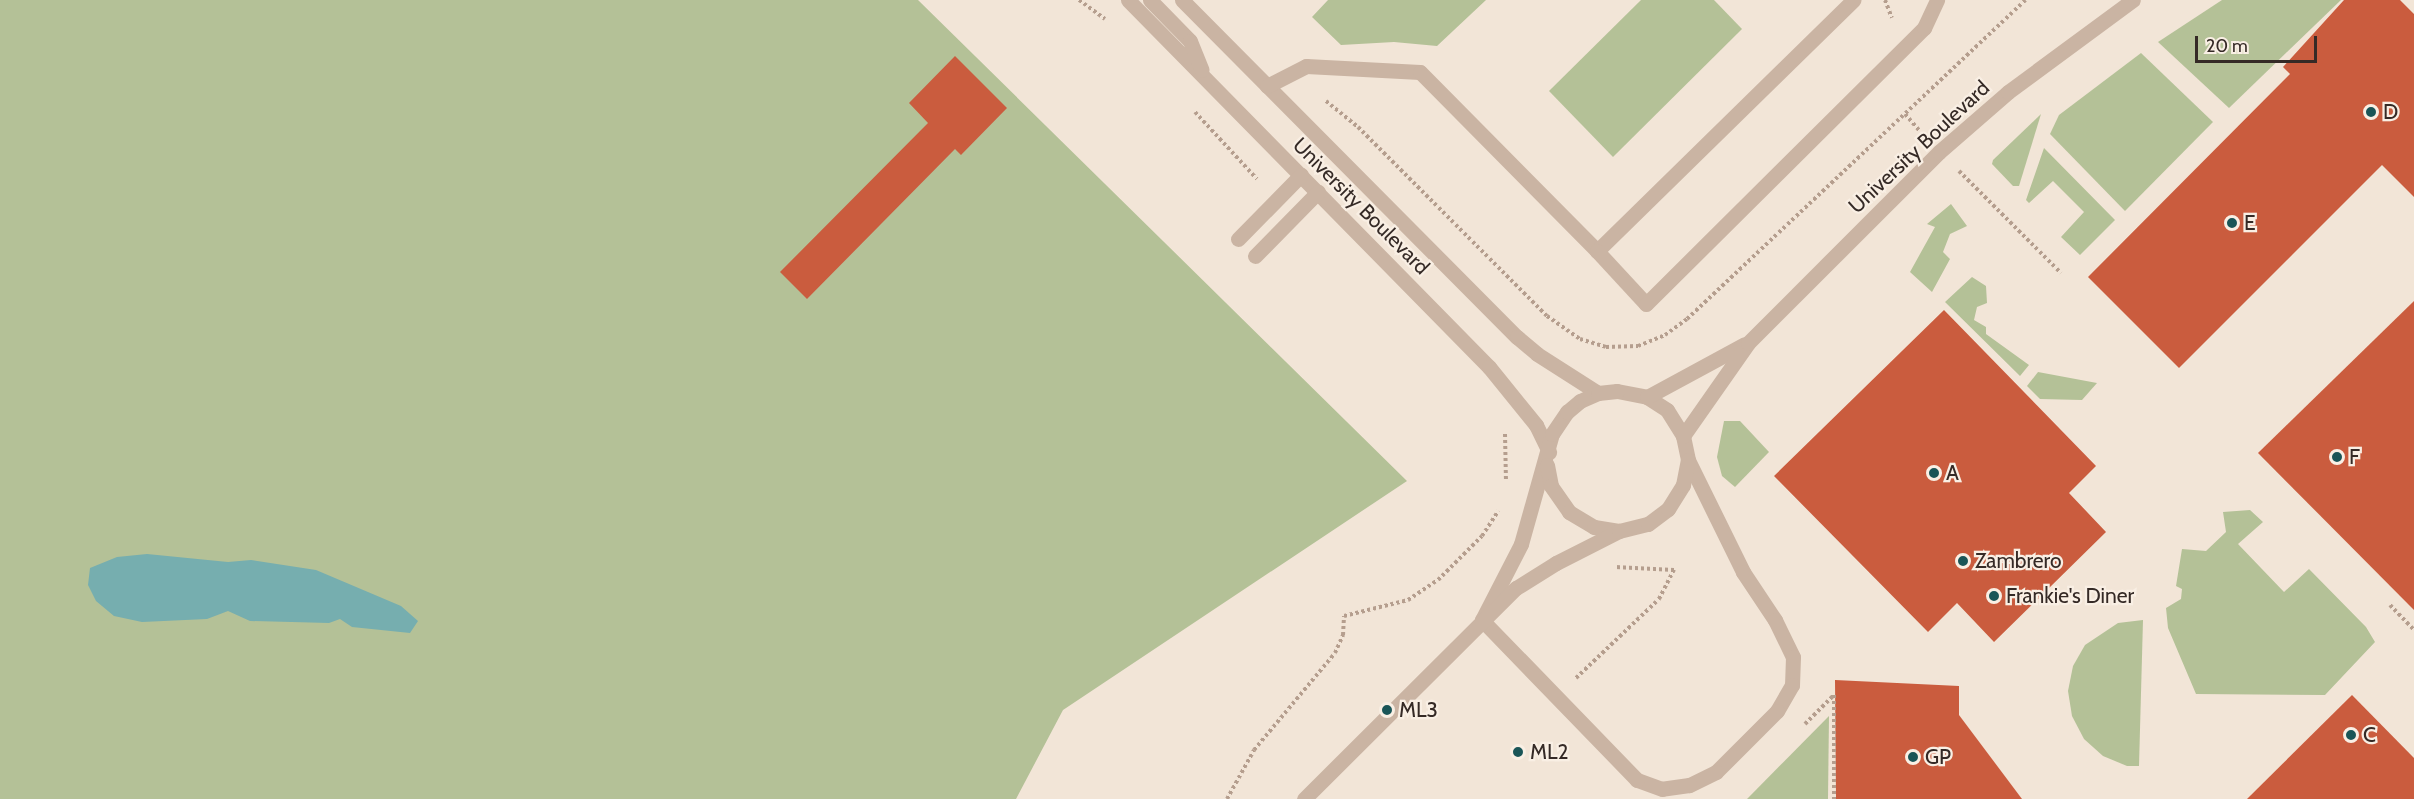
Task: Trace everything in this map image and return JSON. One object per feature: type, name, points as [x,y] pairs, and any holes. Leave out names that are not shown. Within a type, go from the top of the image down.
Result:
[{"type":"street","name":"University Boulevard","points":[[1128,0],[1489,367],[1536,425],[1548,457]]},
{"type":"street","points":[[1150,0],[1190,41],[1206,79]]},
{"type":"street","name":"University Boulevard","points":[[1182,0],[1517,336],[1537,354],[1598,393]]},
{"type":"street","points":[[1597,251],[1853,0]]},
{"type":"street","points":[[1267,86],[1306,66],[1419,72],[1597,251],[1646,304],[1924,28],[1937,0]]},
{"type":"street","name":"University Boulevard","points":[[1683,436],[1748,343],[1939,152],[2008,92],[2124,2]]},
{"type":"street","points":[[1238,239],[1301,175]]},
{"type":"street","points":[[1255,256],[1318,192]]},
{"type":"street","name":"University Boulevard","points":[[1647,397],[1748,343]]},
{"type":"street","points":[[1617,391],[1647,397],[1667,410],[1683,436],[1688,460],[1743,572],[1775,620],[1793,657],[1792,685],[1777,711],[1716,772],[1689,785],[1662,789],[1637,780],[1482,620],[1521,544],[1548,457],[1552,434],[1567,412],[1598,393],[1617,391]]},
{"type":"street","points":[[1548,457],[1551,486],[1569,512],[1594,527],[1619,531]]},
{"type":"street","points":[[1304,799],[1516,588],[1556,562],[1619,531],[1648,524],[1668,509],[1683,486],[1688,460]]},
{"type":"path","points":[[1078,0],[1113,24]]},
{"type":"path","points":[[1885,0],[1893,20]]},
{"type":"path","points":[[1193,110],[1208,130],[1277,200]]},
{"type":"path","points":[[1905,114],[1939,152],[2061,273]]},
{"type":"path","points":[[1504,430],[1508,448],[1504,492]]},
{"type":"path","points":[[1227,799],[1254,750],[1335,653],[1343,635],[1344,616],[1408,600],[1438,580],[1482,536],[1500,507]]},
{"type":"path","points":[[1574,681],[1659,599],[1674,570],[1606,568]]},
{"type":"path","points":[[2390,605],[2414,630]]},
{"type":"path","points":[[1797,733],[1834,695],[1834,799]]},
{"type":"green space","points":[[0,0],[918,0],[1407,481],[1063,710],[1016,799],[0,799]]},
{"type":"green space","points":[[1328,0],[1486,0],[1437,46],[1394,42],[1341,45],[1312,17]]},
{"type":"green space","points":[[1641,0],[1714,0],[1742,29],[1613,157],[1549,91]]},
{"type":"green space","points":[[2222,0],[2341,0],[2229,108],[2158,42]]},
{"type":"green space","points":[[2141,53],[2213,122],[2125,211],[2050,134],[2059,115]]},
{"type":"green space","points":[[2041,114],[2019,186],[2013,186],[1992,164],[1993,160]]},
{"type":"green space","points":[[2044,148],[2115,220],[2080,255],[2061,237],[2084,212],[2053,181],[2029,203],[2026,200]]},
{"type":"green space","points":[[1951,204],[1967,226],[1950,234],[1943,252],[1950,259],[1932,292],[1910,272],[1935,227],[1927,224]]},
{"type":"green space","points":[[1972,277],[1986,286],[1987,303],[1977,307],[1974,320],[1986,327],[1986,334],[2029,365],[2020,376],[1945,302]]},
{"type":"green space","points":[[2038,372],[2097,383],[2082,400],[2040,399],[2027,386]]},
{"type":"green space","points":[[1724,421],[1740,421],[1769,452],[1735,487],[1722,476],[1717,457]]},
{"type":"green space","points":[[2250,510],[2263,522],[2238,544],[2284,592],[2309,569],[2366,627],[2375,642],[2325,695],[2196,694],[2168,628],[2166,608],[2181,599],[2182,589],[2176,586],[2182,549],[2206,551],[2226,532],[2223,512]]},
{"type":"green space","points":[[2143,620],[2139,766],[2127,766],[2103,756],[2084,739],[2072,716],[2068,691],[2073,666],[2085,645],[2118,623]]},
{"type":"green space","points":[[1829,716],[1828,799],[1747,799]]},
{"type":"water","points":[[147,554],[228,562],[251,560],[316,570],[401,606],[418,621],[410,633],[352,627],[340,619],[329,623],[250,621],[228,611],[207,619],[142,622],[114,616],[96,601],[88,585],[90,568],[117,557]]},
{"type":"building","name":"E","points":[[2344,0],[2400,0],[2414,14],[2414,197],[2382,165],[2179,368],[2088,277],[2290,74],[2283,67]]},
{"type":"building","points":[[955,56],[1007,108],[961,155],[955,149],[807,299],[780,272],[928,123],[909,103]]},
{"type":"building","name":"F","points":[[2414,301],[2414,610],[2258,453]]},
{"type":"building","name":"A","points":[[1944,310],[2096,466],[2069,493],[2106,532],[1994,642],[1957,603],[1928,632],[1774,476]]},
{"type":"building","name":"GP","points":[[1835,680],[1959,686],[1959,715],[2022,799],[1836,799]]},
{"type":"building","name":"C","points":[[2352,695],[2414,758],[2414,799],[2247,799]]},
{"type":"place","name":"D","points":[[2371,112]]},
{"type":"place","name":"E","points":[[2232,223]]},
{"type":"place","name":"F","points":[[2337,457]]},
{"type":"place","name":"A","points":[[1934,473]]},
{"type":"place","name":"Zambrero","points":[[1963,561]]},
{"type":"place","name":"Frankie's Diner","points":[[1994,596]]},
{"type":"place","name":"ML3","points":[[1387,710]]},
{"type":"place","name":"C","points":[[2351,735]]},
{"type":"place","name":"ML2","points":[[1518,752]]},
{"type":"place","name":"GP","points":[[1913,757]]}]
